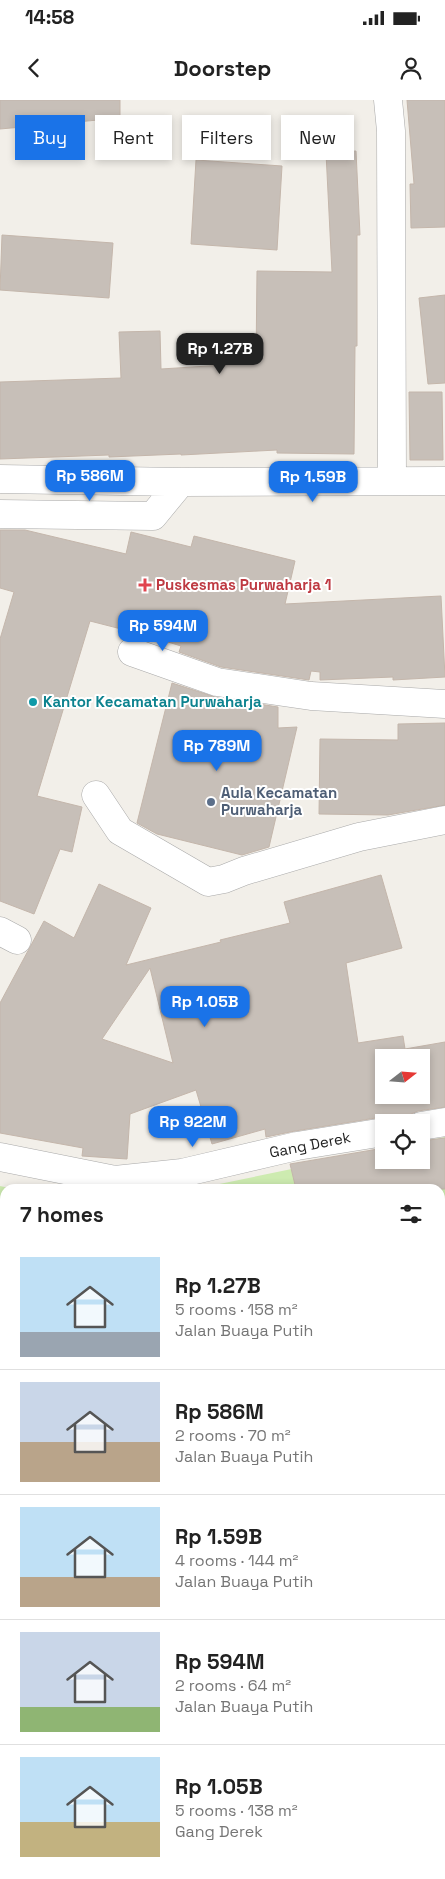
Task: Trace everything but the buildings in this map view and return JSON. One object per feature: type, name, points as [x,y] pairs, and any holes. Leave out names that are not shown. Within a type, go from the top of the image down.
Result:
[{"type":"street","points":[[388,100],[391,141],[392,481]]},
{"type":"street","points":[[0,479],[181,482],[445,481]]},
{"type":"street","points":[[0,514],[153,516],[181,482]]},
{"type":"street","points":[[132,652],[217,682],[311,696],[445,704]]},
{"type":"street","points":[[96,795],[120,831],[208,882],[224,879],[244,870],[359,837],[445,820]]},
{"type":"street","points":[[430,1124],[445,1122]]},
{"type":"street","name":"Gang Derek","points":[[0,1157],[115,1180],[182,1173],[298,1146],[375,1133]]},
{"type":"green space","points":[[445,1137],[445,1184],[219,1184],[375,1152],[375,1169],[430,1169],[430,1140]]},
{"type":"place","name":"Puskesmas Purwaharja 1","points":[[145,585]]},
{"type":"place","name":"Kantor Kecamatan Purwaharja","points":[[33,702]]},
{"type":"place","name":"Aula Kecamatan Purwaharja","points":[[211,802]]}]
